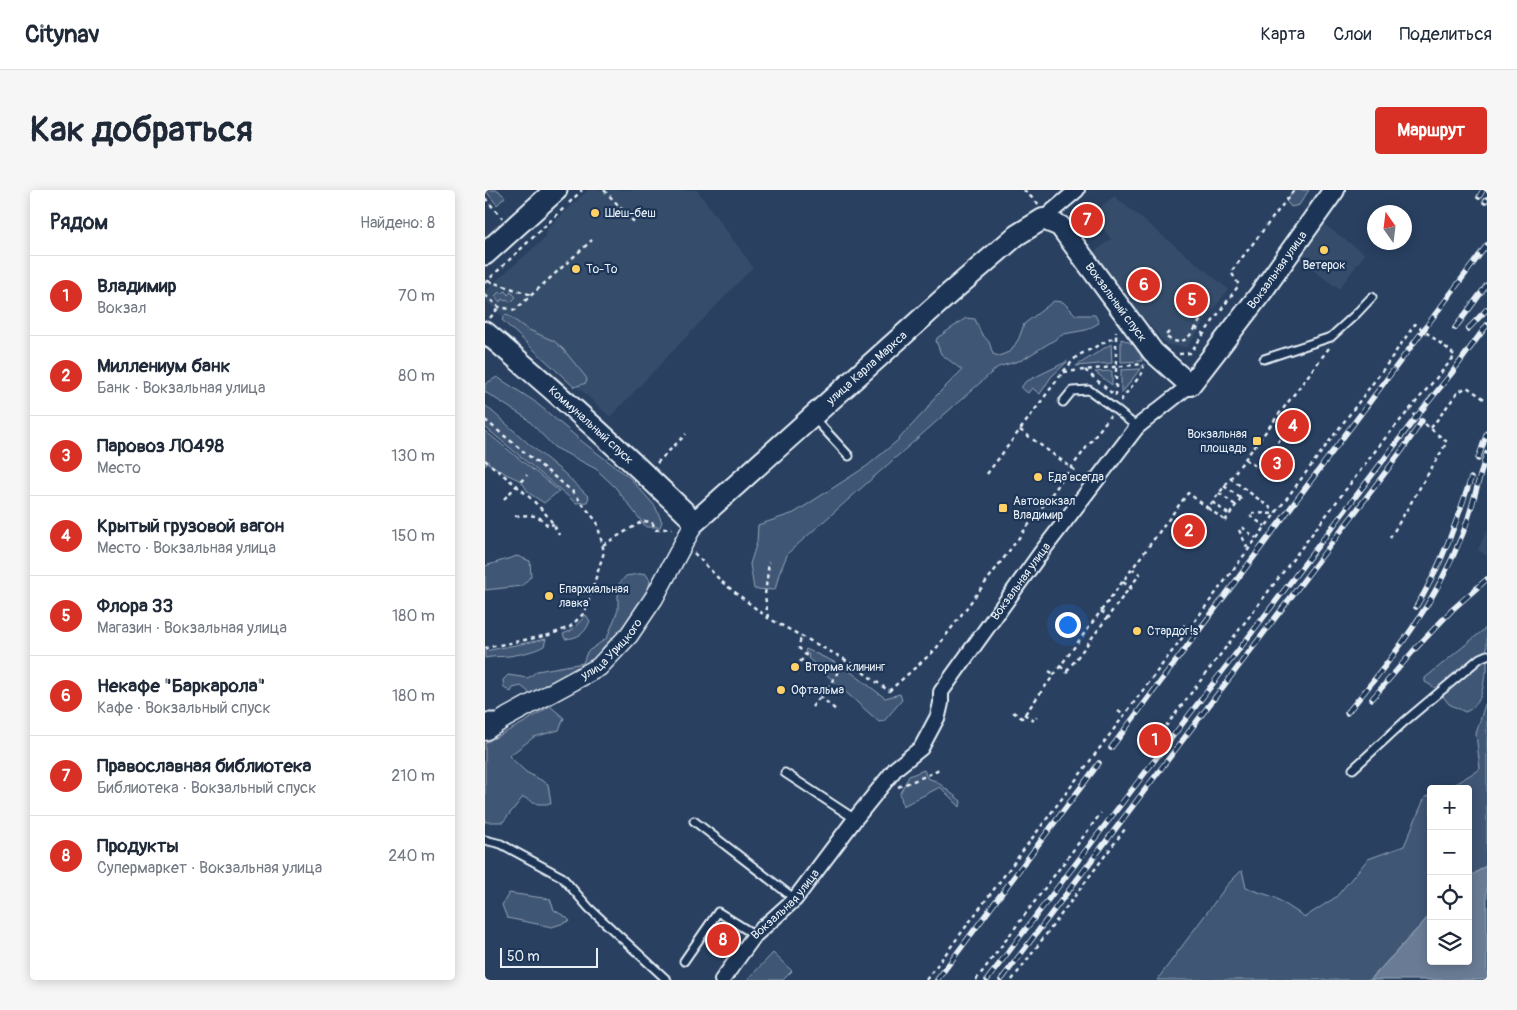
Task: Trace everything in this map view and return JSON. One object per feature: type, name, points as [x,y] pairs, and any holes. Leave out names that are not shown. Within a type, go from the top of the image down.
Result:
[{"type":"main road","points":[[485,254],[556,190]]},
{"type":"main road","name":"Вокзальная улица","points":[[1190,385],[1261,293],[1334,190]]},
{"type":"main road","name":"Вокзальный спуск","points":[[1039,211],[1060,226],[1153,352],[1190,385]]},
{"type":"main road","name":"улица Карла Маркса","points":[[695,522],[1017,235],[1039,211]]},
{"type":"main road","name":"Коммунальный спуск","points":[[487,326],[533,372],[695,522]]},
{"type":"street","points":[[1039,211],[1077,190]]},
{"type":"street","name":"Вокзальная улица","points":[[722,980],[755,935],[795,899],[896,768],[921,748],[938,716],[941,692],[1040,554],[1137,427],[1190,385]]},
{"type":"street","name":"улица Урицкого","points":[[485,731],[599,667],[629,635],[654,598],[695,522]]},
{"type":"lane","points":[[1264,359],[1331,338],[1373,297]]},
{"type":"lane","points":[[1063,402],[1072,391],[1089,390],[1137,427]]},
{"type":"lane","points":[[812,416],[849,456]]},
{"type":"lane","points":[[1353,769],[1404,722],[1479,658],[1487,655]]},
{"type":"lane","points":[[485,716],[507,718]]},
{"type":"lane","points":[[785,774],[855,819]]},
{"type":"lane","points":[[694,821],[795,899]]},
{"type":"lane","points":[[485,840],[501,844],[562,877],[589,908],[667,980]]},
{"type":"lane","points":[[683,960],[718,912],[755,935]]},
{"type":"path","points":[[486,282],[582,190]]},
{"type":"path","points":[[604,190],[633,221],[640,215]]},
{"type":"path","points":[[1024,190],[1039,211]]},
{"type":"path","points":[[1173,352],[1179,355],[1190,353],[1239,285],[1231,272],[1294,190]]},
{"type":"path","points":[[485,198],[503,218]]},
{"type":"path","points":[[485,295],[499,307],[515,310],[593,240]]},
{"type":"path","points":[[486,282],[532,295]]},
{"type":"path","points":[[487,326],[499,307]]},
{"type":"path","points":[[1169,332],[1165,336],[1166,339],[1185,341],[1205,313]]},
{"type":"path","points":[[926,980],[1415,324],[1455,356],[1383,442],[1166,726]]},
{"type":"path","points":[[1195,328],[1204,334]]},
{"type":"path","points":[[1187,330],[1191,333]]},
{"type":"path","points":[[987,474],[1077,356],[1117,336],[1116,396]]},
{"type":"path","points":[[1208,508],[1332,344],[1331,338]]},
{"type":"path","points":[[699,558],[722,582],[768,618],[847,660],[889,691],[935,650],[966,613],[1143,372],[1143,364],[1063,372]]},
{"type":"path","points":[[1085,370],[1121,400]]},
{"type":"path","points":[[1431,428],[1458,392],[1467,387],[1487,401]]},
{"type":"path","points":[[1390,538],[1447,442],[1409,410]]},
{"type":"path","points":[[485,420],[573,492],[597,522],[605,552],[585,612],[570,628],[549,635],[485,648]]},
{"type":"path","points":[[1020,430],[1076,471]]},
{"type":"path","points":[[663,457],[686,434]]},
{"type":"path","points":[[1245,458],[1258,468],[1282,437]]},
{"type":"path","points":[[485,460],[544,511],[554,524],[559,535]]},
{"type":"path","points":[[504,499],[527,475]]},
{"type":"path","points":[[1230,478],[1275,513]]},
{"type":"path","points":[[1224,486],[1234,511]]},
{"type":"path","points":[[1013,712],[1022,718],[1188,493],[1208,508],[1234,511]]},
{"type":"path","points":[[1219,493],[1234,511]]},
{"type":"path","points":[[1212,502],[1234,511]]},
{"type":"path","points":[[1266,526],[1251,514],[1275,513]]},
{"type":"path","points":[[515,516],[535,515],[543,519],[548,526],[554,524]]},
{"type":"path","points":[[603,546],[643,521],[652,522],[657,530],[672,528]]},
{"type":"path","points":[[1242,527],[1257,538]]},
{"type":"path","points":[[1239,530],[1248,550]]},
{"type":"path","points":[[768,618],[765,595],[769,562]]},
{"type":"path","points":[[1060,666],[1068,672],[1140,574],[1133,569]]},
{"type":"path","points":[[1123,582],[1131,588]]},
{"type":"path","points":[[1101,611],[1109,617]]},
{"type":"path","points":[[1183,625],[1188,629]]},
{"type":"path","points":[[800,662],[806,654],[799,648],[801,635]]},
{"type":"path","points":[[812,706],[847,660]]},
{"type":"path","points":[[1049,671],[1054,674]]},
{"type":"path","points":[[820,696],[838,712]]},
{"type":"path","points":[[1118,711],[1124,715]]},
{"type":"path","points":[[1024,714],[1034,721],[1037,717]]},
{"type":"path","points":[[976,980],[1101,813]]},
{"type":"path","points":[[1012,980],[1125,829]]},
{"type":"shaded area","points":[[485,190],[498,190],[505,197],[497,205]]},
{"type":"shaded area","points":[[588,190],[697,190],[753,267],[610,417],[485,300],[485,292],[545,238],[548,228]]},
{"type":"shaded area","points":[[1295,190],[1309,190],[1299,205],[1291,207],[1286,201]]},
{"type":"shaded area","points":[[1114,196],[1228,289],[1187,347],[1167,345],[1121,291],[1094,252],[1111,239],[1092,214]]},
{"type":"shaded area","points":[[1321,222],[1365,254],[1339,289],[1295,257]]},
{"type":"shaded area","points":[[500,291],[502,294],[505,291],[508,295],[511,292],[516,297],[510,303],[507,299],[505,301],[502,299],[500,302],[495,296]]},
{"type":"shaded area","points":[[1054,301],[1063,302],[1076,315],[1095,315],[1099,323],[1086,330],[1064,334],[1022,360],[998,367],[788,553],[779,574],[775,590],[754,589],[750,564],[757,542],[758,525],[794,513],[867,466],[897,441],[926,410],[934,398],[962,370],[941,354],[936,341],[937,338],[966,318],[975,319],[981,333],[989,342],[993,354],[999,356],[1011,351],[1019,338],[1024,324]]},
{"type":"shaded area","points":[[506,314],[527,329],[554,341],[585,376],[587,379],[586,383],[574,387],[502,320]]},
{"type":"shaded area","points":[[1121,339],[1135,347],[1140,353],[1142,361],[1121,362]]},
{"type":"shaded area","points":[[1111,344],[1112,363],[1076,366]]},
{"type":"shaded area","points":[[1068,361],[1051,377],[1040,394],[1032,388],[1028,393],[1021,388],[1025,382]]},
{"type":"shaded area","points":[[1140,369],[1121,394],[1121,370]]},
{"type":"shaded area","points":[[1112,371],[1112,385],[1095,372]]},
{"type":"shaded area","points":[[497,377],[534,401],[584,443],[629,477],[655,506],[662,522],[660,527],[646,527],[615,487],[596,469],[554,447],[526,418],[485,392],[485,384]]},
{"type":"shaded area","points":[[485,405],[563,472],[589,497],[587,502],[576,503],[485,427]]},
{"type":"shaded area","points":[[485,431],[559,491],[544,503],[529,493],[521,481],[488,463],[485,466]]},
{"type":"shaded area","points":[[1487,529],[1487,556],[1478,550]]},
{"type":"shaded area","points":[[517,556],[530,561],[531,576],[522,586],[485,590],[485,566]]},
{"type":"shaded area","points":[[645,573],[650,580],[648,594],[625,628],[604,646],[589,666],[531,694],[521,686],[513,688],[511,692],[504,688],[503,680],[508,675],[528,678],[537,671],[583,663],[587,652],[607,638],[618,610],[618,585],[626,576]]},
{"type":"shaded area","points":[[586,615],[590,621],[586,629],[574,638],[565,639],[563,634],[572,630]]},
{"type":"shaded area","points":[[1487,627],[1487,672],[1485,673],[1481,696],[1471,709],[1465,712],[1449,704],[1437,689],[1425,682],[1425,678]]},
{"type":"shaded area","points":[[546,639],[544,646],[522,654],[485,658],[485,651]]},
{"type":"shaded area","points":[[806,649],[843,666],[885,698],[900,694],[902,700],[884,721],[879,722],[808,658],[809,655],[805,651]]},
{"type":"shaded area","points":[[1485,704],[1487,704],[1487,865],[1472,875],[1472,785],[1453,785],[1480,769],[1476,734]]},
{"type":"shaded area","points":[[550,706],[564,718],[559,730],[534,737],[509,756],[526,772],[548,784],[551,804],[538,804],[523,797],[503,822],[485,822],[485,743],[525,722]]},
{"type":"shaded area","points":[[924,770],[927,778],[936,781],[961,801],[960,807],[940,787],[903,806],[900,793],[909,776]]},
{"type":"shaded area","points":[[1427,796],[1427,918],[1370,980],[1157,980],[1228,884],[1242,870],[1246,888],[1274,897],[1305,917],[1336,897],[1368,859],[1404,846],[1425,797]]},
{"type":"shaded area","points":[[1487,865],[1487,980],[1370,980],[1427,918],[1427,965],[1472,965],[1472,875]]},
{"type":"shaded area","points":[[509,893],[550,899],[554,910],[570,921],[552,927],[507,918],[502,905]]},
{"type":"shaded area","points":[[773,953],[792,971],[783,980],[747,980]]},
{"type":"railway","points":[[1479,197],[1483,190]]},
{"type":"railway","points":[[1111,748],[1487,245]]},
{"type":"railway","points":[[1455,328],[1487,285]]},
{"type":"railway","points":[[1468,329],[1487,309]]},
{"type":"railway","points":[[987,980],[1487,325]]},
{"type":"railway","points":[[1001,980],[1403,449],[1422,421]]},
{"type":"railway","points":[[1478,459],[1487,433]]},
{"type":"railway","points":[[1347,713],[1413,628],[1440,582],[1463,533],[1487,453]]},
{"type":"railway","points":[[1416,607],[1433,576],[1454,528],[1471,478]]},
{"type":"railway","points":[[1372,699],[1453,609],[1487,579]]},
{"type":"railway","points":[[937,980],[1099,763]]},
{"type":"place","name":"Шеш-беш","points":[[595,213]]},
{"type":"place","name":"Православная библиотека","points":[[1087,220]]},
{"type":"place","name":"Ветерок","points":[[1324,250]]},
{"type":"place","name":"То-То","points":[[576,269]]},
{"type":"place","name":"Некафе \"Баркарола\"","points":[[1144,285]]},
{"type":"place","name":"Флора 33","points":[[1192,300]]},
{"type":"place","name":"Крытый грузовой вагон","points":[[1293,426]]},
{"type":"place","name":"Вокзальная площадь","points":[[1257,441]]},
{"type":"place","name":"Паровоз Л0498","points":[[1277,464]]},
{"type":"place","name":"Еда всегда","points":[[1038,477]]},
{"type":"place","name":"Автовокзал Владимир","points":[[1003,508]]},
{"type":"place","name":"Миллениум банк","points":[[1189,531]]},
{"type":"place","name":"Епархиальная лавка","points":[[549,596]]},
{"type":"place","name":"Стардог!s","points":[[1137,631]]},
{"type":"place","name":"Вторма клининг","points":[[795,667]]},
{"type":"place","name":"Офтальма","points":[[781,690]]},
{"type":"place","name":"Владимир","points":[[1155,740]]},
{"type":"place","name":"Продукты","points":[[723,940]]}]
